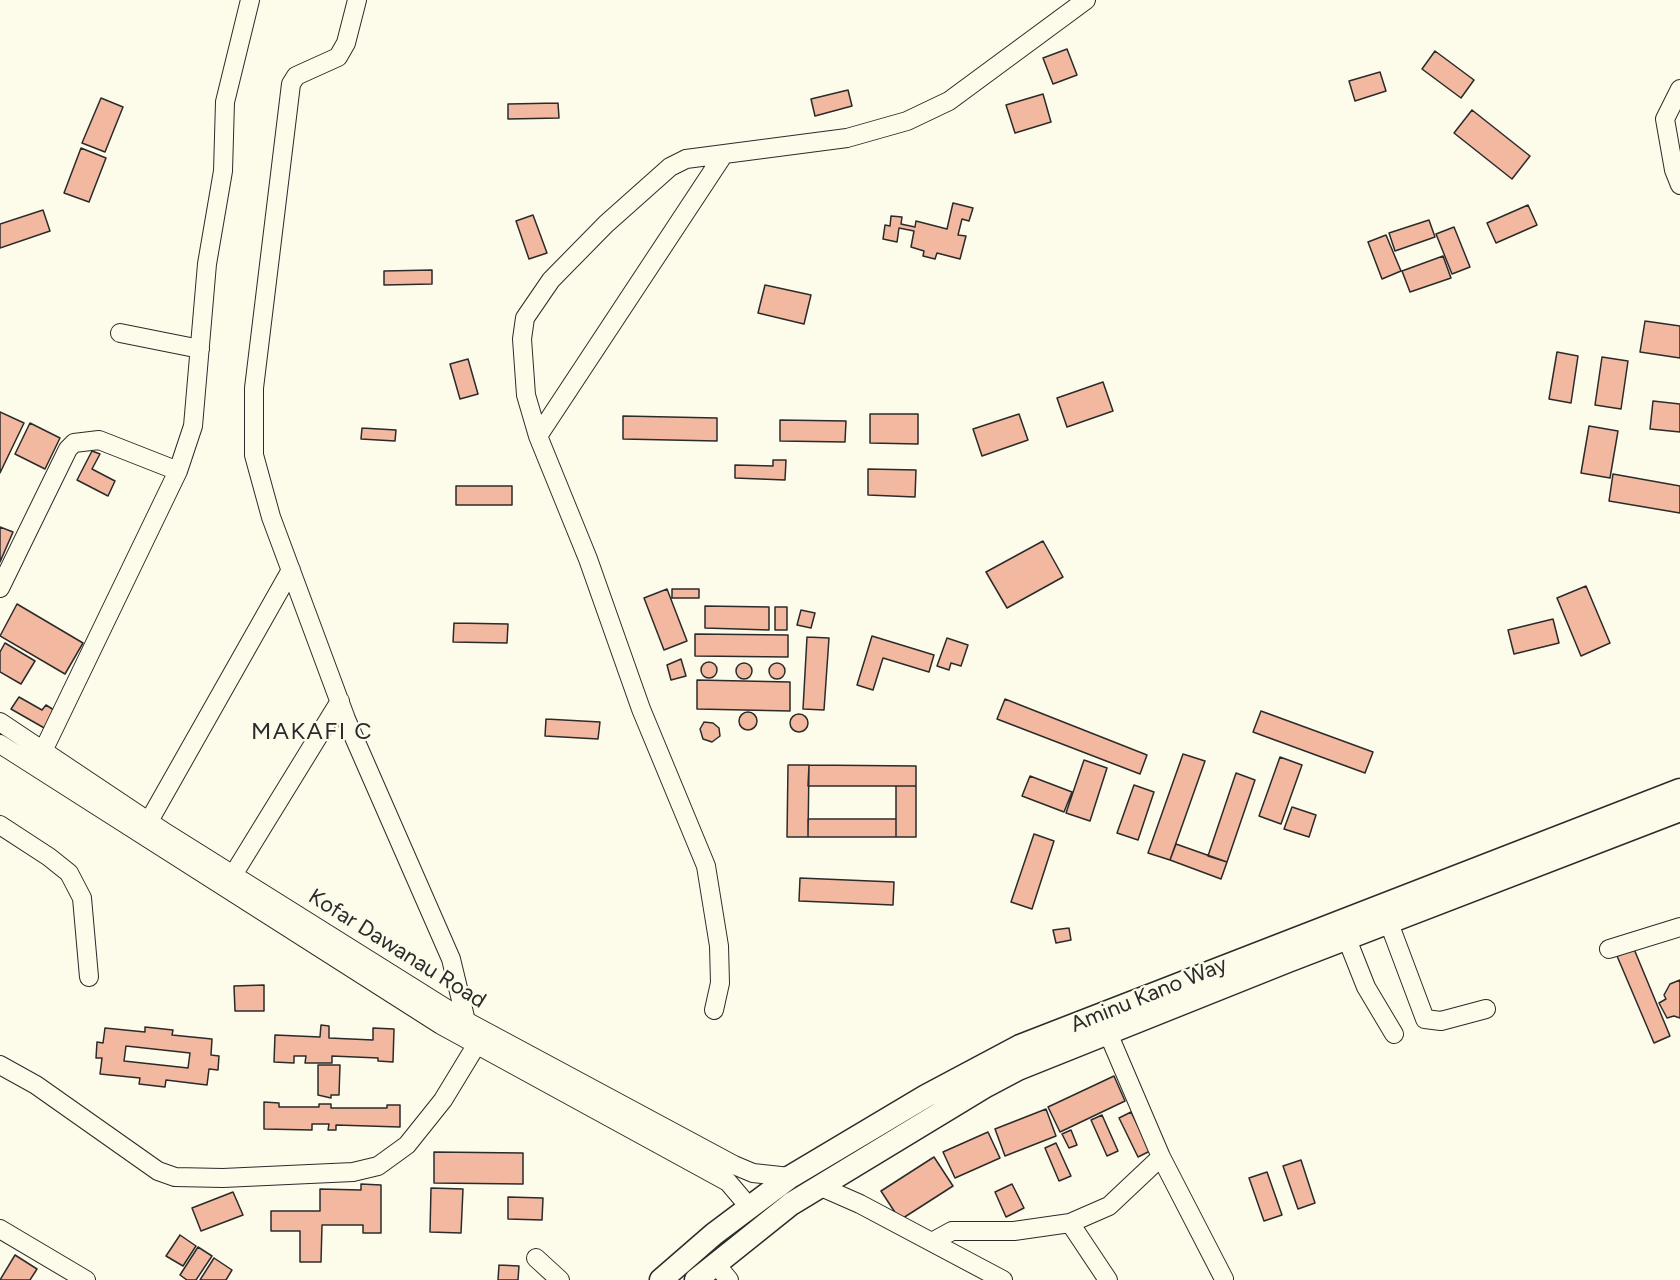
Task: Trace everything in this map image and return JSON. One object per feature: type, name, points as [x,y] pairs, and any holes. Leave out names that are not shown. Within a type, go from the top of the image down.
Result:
[{"type":"main road","name":"Aminu Kano Way","points":[[696,1280],[722,1272],[819,1186],[1018,1069],[1108,1033],[1284,952],[1680,790]]},
{"type":"main road","name":"Aminu Kano Way","points":[[661,1280],[714,1234],[790,1177],[926,1096],[1020,1046],[1284,952],[1347,939],[1680,810]]},
{"type":"street","points":[[43,751],[178,471],[193,426],[207,264],[223,171],[225,102],[250,0]]},
{"type":"street","points":[[357,0],[346,43],[338,57],[296,76],[291,84],[254,388],[254,455],[259,479],[340,702],[373,785],[451,959],[466,1021]]},
{"type":"street","points":[[714,1010],[720,983],[719,946],[706,866],[641,709],[588,559],[538,436],[526,394],[522,339],[525,318],[551,280],[606,224],[670,167],[686,159],[847,138],[908,121],[950,101],[1086,0]]},
{"type":"street","points":[[1680,89],[1665,119],[1674,170],[1680,185]]},
{"type":"street","points":[[538,436],[724,154]]},
{"type":"street","points":[[120,333],[200,350]]},
{"type":"street","points":[[0,588],[68,449],[74,443],[99,440],[178,471]]},
{"type":"street","points":[[149,821],[291,570]]},
{"type":"street","points":[[233,876],[340,702]]},
{"type":"street","name":"Kofar Dawanau Road","points":[[0,722],[233,876],[466,1021],[734,1165],[753,1173],[790,1177]]},
{"type":"street","name":"Kofar Dawanau Road","points":[[0,744],[338,960],[477,1044],[728,1182],[750,1208]]},
{"type":"street","points":[[0,825],[49,856],[69,873],[82,898],[89,977]]},
{"type":"street","points":[[1389,923],[1425,1019],[1441,1021],[1486,1009]]},
{"type":"street","points":[[1609,949],[1680,927]]},
{"type":"street","points":[[1347,939],[1366,987],[1394,1034]]},
{"type":"street","points":[[1108,1033],[1161,1157],[1224,1279]]},
{"type":"street","points":[[0,1065],[36,1085],[158,1171],[175,1177],[223,1178],[353,1172],[378,1166],[407,1145],[443,1100],[477,1044]]},
{"type":"street","points":[[932,1242],[943,1234],[959,1230],[1014,1231],[1070,1223],[1109,1206],[1161,1157]]},
{"type":"street","points":[[819,1186],[1003,1280]]},
{"type":"street","points":[[1070,1223],[1108,1280]]},
{"type":"street","points":[[1,1231],[86,1280]]},
{"type":"street","points":[[536,1258],[560,1280]]},
{"type":"building","points":[[1067,49],[1077,75],[1053,84],[1043,58]]},
{"type":"building","points":[[1435,51],[1474,80],[1461,98],[1422,69]]},
{"type":"building","points":[[1380,72],[1386,91],[1355,101],[1349,81]]},
{"type":"building","points":[[848,90],[852,106],[815,116],[811,99]]},
{"type":"building","points":[[1043,94],[1051,122],[1015,133],[1006,105]]},
{"type":"building","points":[[101,98],[123,107],[105,152],[82,143]]},
{"type":"building","points":[[558,103],[559,118],[508,119],[508,104]]},
{"type":"building","points":[[1472,110],[1530,156],[1512,179],[1454,133]]},
{"type":"building","points":[[81,148],[106,158],[89,202],[64,193]]},
{"type":"building","points":[[953,203],[973,208],[969,221],[962,219],[958,235],[966,236],[960,259],[937,253],[935,259],[923,256],[924,251],[911,247],[914,231],[899,228],[897,242],[883,239],[885,225],[890,226],[891,216],[902,217],[901,224],[915,227],[916,221],[947,229]]},
{"type":"building","points":[[1528,205],[1537,225],[1496,243],[1487,223]]},
{"type":"building","points":[[43,210],[50,231],[0,248],[0,224]]},
{"type":"building","points":[[533,215],[547,253],[529,259],[516,221]]},
{"type":"building","points":[[1429,220],[1435,237],[1395,251],[1389,233]]},
{"type":"building","points":[[1454,227],[1470,267],[1452,274],[1436,234]]},
{"type":"building","points":[[1386,235],[1401,271],[1382,279],[1368,242]]},
{"type":"building","points":[[1443,256],[1451,278],[1410,292],[1402,271]]},
{"type":"building","points":[[432,270],[432,284],[384,285],[384,271]]},
{"type":"building","points":[[765,285],[811,295],[804,324],[758,313]]},
{"type":"building","points":[[1645,321],[1680,326],[1680,358],[1640,352]]},
{"type":"building","points":[[1557,352],[1578,356],[1571,403],[1549,399]]},
{"type":"building","points":[[1602,357],[1628,361],[1621,409],[1595,405]]},
{"type":"building","points":[[468,359],[478,394],[460,399],[450,364]]},
{"type":"building","points":[[1103,382],[1113,411],[1067,427],[1057,398]]},
{"type":"building","points":[[1653,401],[1680,404],[1680,432],[1650,429]]},
{"type":"building","points":[[0,412],[24,423],[0,473]]},
{"type":"building","points":[[870,414],[918,414],[918,444],[870,443]]},
{"type":"building","points":[[1019,414],[1028,440],[982,456],[973,429]]},
{"type":"building","points":[[623,416],[717,418],[717,441],[623,439]]},
{"type":"building","points":[[780,420],[846,421],[845,442],[780,441]]},
{"type":"building","points":[[30,423],[60,438],[45,469],[15,454]]},
{"type":"building","points":[[1589,426],[1618,431],[1610,478],[1581,473]]},
{"type":"building","points":[[362,428],[396,430],[395,441],[361,439]]},
{"type":"building","points":[[92,451],[100,454],[92,469],[115,481],[108,496],[77,480]]},
{"type":"building","points":[[773,460],[786,460],[785,480],[735,478],[735,465],[773,466]]},
{"type":"building","points":[[868,469],[916,470],[915,497],[868,495]]},
{"type":"building","points":[[1613,474],[1680,486],[1680,513],[1609,501]]},
{"type":"building","points":[[456,486],[512,486],[512,505],[456,505]]},
{"type":"building","points":[[0,527],[13,532],[0,562]]},
{"type":"building","points":[[1043,541],[1063,577],[1007,608],[986,572]]},
{"type":"building","points":[[1586,586],[1610,643],[1581,656],[1557,598]]},
{"type":"building","points":[[667,589],[687,641],[664,650],[644,598]]},
{"type":"building","points":[[672,589],[699,589],[699,598],[672,598]]},
{"type":"building","points":[[17,604],[83,643],[65,674],[0,636]]},
{"type":"building","points":[[705,606],[769,607],[769,630],[705,628]]},
{"type":"building","points":[[775,607],[787,607],[787,630],[775,630]]},
{"type":"building","points":[[801,610],[815,613],[811,628],[797,625]]},
{"type":"building","points":[[1553,619],[1559,643],[1514,654],[1508,630]]},
{"type":"building","points":[[454,623],[508,624],[507,643],[453,642]]},
{"type":"building","points":[[695,634],[788,635],[788,657],[695,656]]},
{"type":"building","points":[[872,636],[934,655],[929,672],[883,658],[873,690],[857,685]]},
{"type":"building","points":[[807,637],[829,638],[824,710],[803,709]]},
{"type":"building","points":[[947,638],[968,645],[961,666],[951,663],[949,670],[937,666]]},
{"type":"building","points":[[5,643],[35,661],[21,684],[0,672],[0,652]]},
{"type":"building","points":[[681,659],[686,676],[671,680],[667,665]]},
{"type":"building","points":[[709,662],[715,664],[717,670],[715,676],[709,678],[703,676],[701,670],[703,664]]},
{"type":"building","points":[[741,663],[747,663],[752,671],[750,677],[741,679],[736,674],[736,668]]},
{"type":"building","points":[[777,663],[783,665],[785,671],[783,677],[777,679],[771,677],[769,671],[771,665]]},
{"type":"building","points":[[697,680],[790,682],[790,711],[697,709]]},
{"type":"building","points":[[19,697],[42,710],[46,705],[57,712],[46,729],[11,709]]},
{"type":"building","points":[[1005,699],[1147,755],[1140,774],[997,719]]},
{"type":"building","points":[[1261,711],[1373,752],[1365,773],[1253,732]]},
{"type":"building","points":[[744,712],[752,712],[757,717],[755,728],[744,730],[739,725],[739,717]]},
{"type":"building","points":[[799,714],[805,717],[808,723],[805,729],[799,732],[793,729],[790,723],[793,717]]},
{"type":"building","points":[[546,719],[600,722],[598,739],[545,736]]},
{"type":"building","points":[[704,722],[713,723],[719,728],[720,736],[712,742],[703,739],[700,729]]},
{"type":"building","points":[[1183,754],[1205,761],[1170,860],[1148,853]]},
{"type":"building","points":[[1280,757],[1302,765],[1281,824],[1259,816]]},
{"type":"building","points":[[1084,760],[1107,768],[1090,821],[1066,813]]},
{"type":"building","points":[[788,765],[809,765],[808,837],[787,837]]},
{"type":"building","points":[[809,765],[916,766],[916,786],[808,786]]},
{"type":"building","points":[[1236,773],[1255,780],[1227,862],[1208,856]]},
{"type":"building","points":[[1030,776],[1072,792],[1064,812],[1022,796]]},
{"type":"building","points":[[1134,785],[1154,792],[1138,840],[1117,833]]},
{"type":"building","points":[[896,786],[916,786],[916,837],[896,837]]},
{"type":"building","points":[[1292,807],[1316,815],[1309,837],[1284,829]]},
{"type":"building","points":[[808,819],[896,819],[896,837],[808,837]]},
{"type":"building","points":[[1034,834],[1054,841],[1032,909],[1011,902]]},
{"type":"building","points":[[1176,844],[1227,862],[1221,879],[1170,860]]},
{"type":"building","points":[[800,878],[894,882],[893,905],[799,901]]},
{"type":"building","points":[[1069,928],[1071,940],[1056,943],[1053,930]]},
{"type":"building","points":[[1634,949],[1670,1036],[1654,1043],[1617,956]]},
{"type":"building","points":[[1680,980],[1680,1018],[1674,1016],[1667,1018],[1659,1003],[1666,999],[1664,995],[1670,984]]},
{"type":"building","points":[[264,985],[264,1011],[235,1011],[234,986]]},
{"type":"building","points":[[321,1025],[329,1026],[329,1038],[373,1040],[373,1028],[394,1029],[393,1062],[378,1061],[378,1058],[332,1056],[332,1063],[305,1063],[306,1056],[294,1056],[294,1063],[274,1062],[275,1035],[320,1037]]},
{"type":"building","points":[[145,1027],[173,1030],[172,1035],[212,1039],[211,1055],[219,1056],[218,1070],[209,1069],[207,1085],[166,1080],[165,1087],[139,1084],[140,1078],[100,1074],[102,1058],[96,1058],[97,1042],[103,1043],[105,1028],[145,1032]],"holes":[[[126,1046],[190,1053],[188,1068],[124,1061]]]},
{"type":"building","points":[[318,1065],[340,1065],[339,1095],[331,1095],[331,1098],[318,1095]]},
{"type":"building","points":[[1114,1076],[1125,1101],[1060,1132],[1048,1107]]},
{"type":"building","points":[[264,1102],[279,1103],[279,1107],[319,1107],[319,1104],[331,1104],[331,1108],[387,1108],[387,1105],[400,1105],[400,1127],[336,1125],[336,1130],[328,1130],[329,1124],[312,1124],[312,1130],[264,1129]]},
{"type":"building","points":[[1046,1109],[1056,1136],[1005,1156],[995,1129]]},
{"type":"building","points":[[1131,1112],[1150,1151],[1138,1157],[1119,1118]]},
{"type":"building","points":[[1102,1115],[1118,1151],[1107,1156],[1091,1120]]},
{"type":"building","points":[[1071,1130],[1077,1145],[1069,1148],[1062,1134]]},
{"type":"building","points":[[988,1132],[1000,1158],[955,1178],[943,1152]]},
{"type":"building","points":[[1056,1143],[1071,1176],[1059,1181],[1045,1148]]},
{"type":"building","points":[[434,1152],[523,1153],[523,1184],[434,1183]]},
{"type":"building","points":[[934,1157],[953,1186],[900,1220],[881,1191]]},
{"type":"building","points":[[1301,1160],[1315,1203],[1298,1209],[1283,1166]]},
{"type":"building","points":[[1267,1172],[1282,1215],[1264,1221],[1249,1178]]},
{"type":"building","points":[[361,1184],[381,1185],[381,1233],[363,1233],[363,1225],[322,1225],[321,1262],[300,1262],[300,1231],[271,1231],[271,1211],[320,1211],[320,1189],[361,1190]]},
{"type":"building","points":[[1012,1184],[1024,1208],[1006,1217],[995,1192]]},
{"type":"building","points":[[431,1188],[463,1189],[461,1233],[430,1232]]},
{"type":"building","points":[[233,1192],[243,1215],[201,1231],[192,1208]]},
{"type":"building","points":[[508,1197],[543,1198],[542,1220],[508,1219]]},
{"type":"building","points":[[180,1235],[196,1246],[183,1266],[166,1256]]},
{"type":"building","points":[[198,1247],[212,1256],[196,1280],[187,1280],[180,1275]]},
{"type":"building","points":[[15,1255],[37,1269],[30,1280],[0,1280]]},
{"type":"building","points":[[214,1258],[232,1270],[226,1280],[200,1280]]},
{"type":"building","points":[[499,1265],[519,1266],[518,1280],[498,1280]]},
{"type":"district","name":"MAKAFI C","points":[[312,732]]}]
